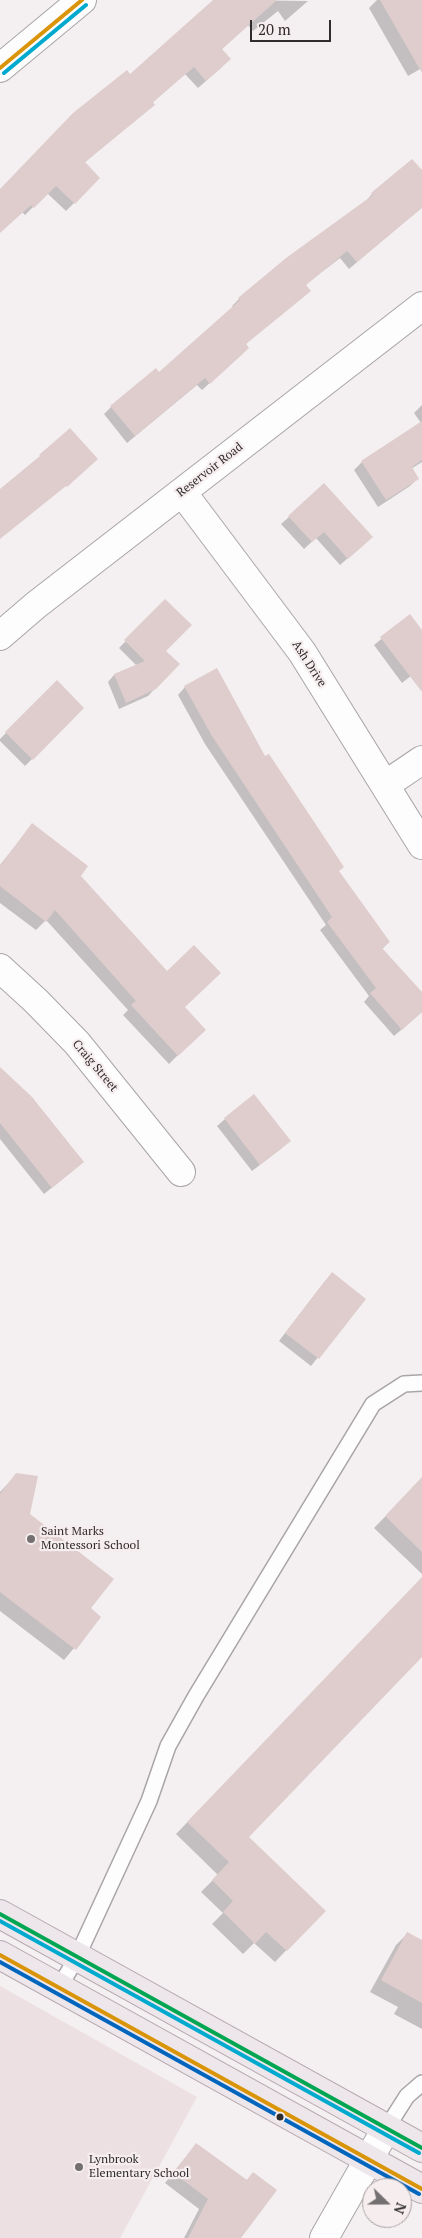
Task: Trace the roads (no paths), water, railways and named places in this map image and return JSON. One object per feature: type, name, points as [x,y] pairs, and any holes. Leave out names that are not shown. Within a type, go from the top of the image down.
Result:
[{"type":"main road","points":[[0,1914],[422,2148]]},
{"type":"main road","points":[[0,1955],[422,2189]]},
{"type":"street","points":[[3,59],[82,0]]},
{"type":"street","name":"Reservoir Road","points":[[0,636],[36,605],[422,306]]},
{"type":"street","name":"Ash Drive","points":[[182,492],[302,652],[422,845]]},
{"type":"street","points":[[385,785],[422,760]]},
{"type":"street","name":"Craig Street","points":[[0,968],[77,1043],[181,1172]]},
{"type":"street","points":[[324,2238],[386,2129]]},
{"type":"lane","points":[[59,1988],[76,1957],[149,1801],[168,1746],[196,1696],[373,1404],[404,1384],[422,1383]]},
{"type":"lane","points":[[386,2129],[407,2096],[422,2083]]},
{"type":"place","name":"Saint Marks Montessori School","points":[[31,1539]]},
{"type":"place","name":"Lynbrook Elementary School","points":[[79,2167]]}]
